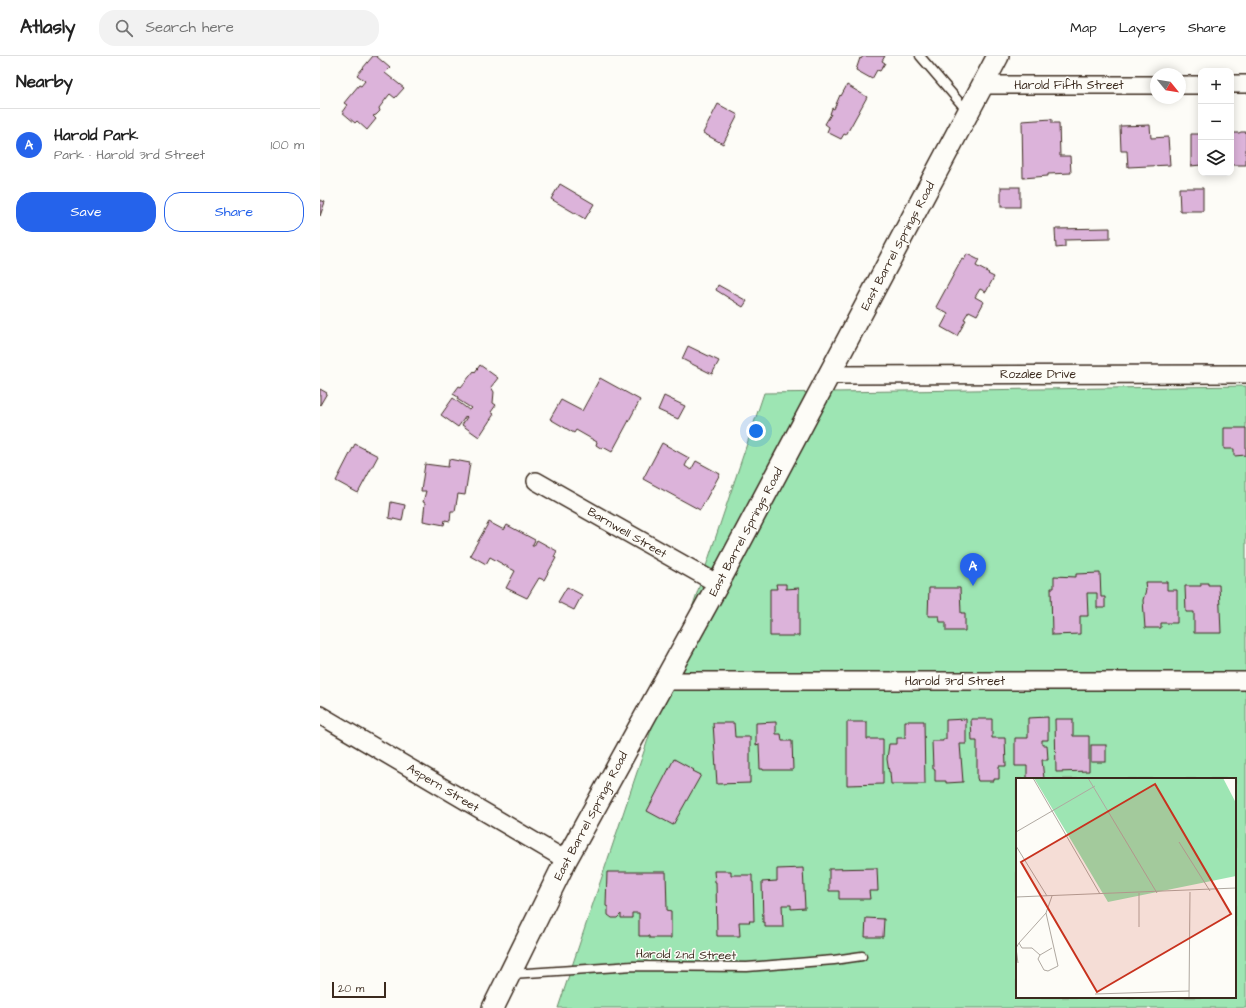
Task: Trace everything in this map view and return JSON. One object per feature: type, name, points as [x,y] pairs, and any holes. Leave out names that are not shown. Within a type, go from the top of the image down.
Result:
[{"type":"street","name":"East Barrel Springs Road","points":[[493,1008],[566,860],[718,584],[998,56]]},
{"type":"street","points":[[1186,85],[1198,84]]},
{"type":"street","points":[[1234,84],[1246,84]]},
{"type":"street","name":"Harold Fifth Street","points":[[982,85],[1150,85]]},
{"type":"street","name":"Rozalee Drive","points":[[830,375],[1246,374]]},
{"type":"street","name":"Barnwell Street","points":[[536,481],[718,584]]},
{"type":"street","name":"Harold 3rd Street","points":[[665,681],[1246,681]]},
{"type":"street","name":"Aspern Street","points":[[320,715],[566,860]]},
{"type":"lane","points":[[920,56],[969,113]]},
{"type":"lane","name":"Harold 2nd Street","points":[[509,974],[633,966],[747,967],[834,960],[862,956]]},
{"type":"green space","points":[[1246,386],[1246,1008],[558,1008],[764,393]]},
{"type":"building","points":[[373,56],[376,56],[390,68],[385,73],[404,88],[395,98],[390,94],[389,95],[379,108],[380,111],[373,116],[376,119],[367,130],[357,121],[355,123],[342,112],[347,105],[344,103],[359,85],[361,86],[365,81],[357,75]]},
{"type":"building","points":[[863,56],[885,56],[882,61],[885,63],[880,71],[877,70],[872,79],[856,70],[860,58],[861,59]]},
{"type":"building","points":[[847,85],[867,97],[846,135],[844,134],[841,139],[827,132],[829,127],[825,124],[831,114],[832,108],[834,109],[840,95],[841,96]]},
{"type":"building","points":[[718,104],[738,115],[723,144],[703,133]]},
{"type":"building","points":[[1052,119],[1052,123],[1059,123],[1060,156],[1070,156],[1071,173],[1048,174],[1048,176],[1023,178],[1022,121]]},
{"type":"building","points":[[1150,125],[1151,138],[1168,137],[1170,165],[1128,167],[1127,151],[1121,151],[1120,126]]},
{"type":"building","points":[[1246,132],[1246,165],[1234,165],[1234,133]]},
{"type":"building","points":[[1191,134],[1198,134],[1198,165],[1191,166]]},
{"type":"building","points":[[560,184],[594,204],[585,219],[551,199]]},
{"type":"building","points":[[1001,187],[1020,187],[1020,207],[1001,207]]},
{"type":"building","points":[[1179,188],[1203,188],[1203,211],[1180,211]]},
{"type":"building","points":[[320,200],[325,202],[320,216]]},
{"type":"building","points":[[1110,228],[1110,239],[1065,240],[1065,247],[1056,248],[1055,229]]},
{"type":"building","points":[[967,254],[979,260],[976,266],[994,277],[986,292],[980,289],[975,297],[984,302],[977,315],[969,311],[957,336],[941,327],[948,314],[936,307],[962,259],[964,260]]},
{"type":"building","points":[[718,285],[747,301],[743,307],[716,290]]},
{"type":"building","points":[[688,346],[719,361],[712,374],[682,359]]},
{"type":"building","points":[[480,365],[498,378],[491,387],[494,392],[493,403],[496,405],[491,412],[494,414],[479,437],[462,425],[467,417],[466,416],[458,427],[441,415],[453,398],[469,410],[471,408],[457,399],[458,397],[453,394]]},
{"type":"building","points":[[600,378],[640,400],[612,452],[603,447],[602,449],[596,445],[597,442],[576,430],[574,433],[550,419],[561,400],[582,411]]},
{"type":"building","points":[[320,389],[327,393],[320,405]]},
{"type":"building","points":[[664,396],[685,406],[678,419],[658,410]]},
{"type":"building","points":[[1224,428],[1246,428],[1246,455],[1234,456],[1234,449],[1224,449]]},
{"type":"building","points":[[662,443],[689,458],[685,466],[691,470],[696,461],[720,474],[700,510],[643,479]]},
{"type":"building","points":[[355,444],[378,456],[358,493],[336,481]]},
{"type":"building","points":[[449,459],[470,463],[465,495],[458,494],[455,511],[451,511],[450,521],[445,520],[444,525],[423,521],[425,503],[423,502],[426,491],[421,491],[425,464],[448,467]]},
{"type":"building","points":[[391,502],[405,505],[402,521],[389,518]]},
{"type":"building","points":[[489,522],[504,530],[507,525],[535,540],[532,546],[534,546],[537,540],[557,551],[554,557],[556,558],[544,580],[539,578],[527,598],[506,588],[515,571],[490,557],[486,564],[470,555]]},
{"type":"building","points":[[1100,573],[1101,597],[1105,597],[1105,608],[1097,608],[1097,593],[1087,593],[1088,616],[1080,616],[1080,634],[1052,635],[1051,588],[1054,588],[1054,576],[1076,577],[1076,574]]},
{"type":"building","points":[[1145,582],[1167,582],[1167,590],[1177,590],[1177,623],[1161,623],[1161,628],[1145,628],[1143,600],[1146,590]]},
{"type":"building","points":[[1201,583],[1208,583],[1208,585],[1219,585],[1221,633],[1194,633],[1194,612],[1186,612],[1185,586],[1201,586]]},
{"type":"building","points":[[776,584],[786,584],[786,589],[799,588],[799,636],[770,636],[770,589],[777,589]]},
{"type":"building","points":[[567,587],[582,595],[574,610],[558,602]]},
{"type":"building","points":[[929,588],[960,588],[961,613],[965,613],[965,631],[946,631],[946,622],[940,622],[939,616],[928,616]]},
{"type":"building","points":[[1048,717],[1048,740],[1042,740],[1042,745],[1047,745],[1048,760],[1042,760],[1044,778],[1027,778],[1027,766],[1015,766],[1015,738],[1028,738],[1028,718]]},
{"type":"building","points":[[966,719],[966,744],[960,744],[963,782],[946,783],[946,781],[935,781],[932,741],[943,741],[943,739],[946,739],[946,720]]},
{"type":"building","points":[[971,719],[992,719],[992,738],[1005,738],[1006,766],[999,766],[999,779],[994,779],[994,781],[978,781],[977,741],[972,741]]},
{"type":"building","points":[[1055,719],[1073,719],[1073,736],[1089,736],[1089,771],[1056,772]]},
{"type":"building","points":[[905,721],[924,721],[925,784],[891,784],[887,759],[889,744],[897,744],[897,738],[905,738]]},
{"type":"building","points":[[776,722],[776,734],[781,734],[782,741],[792,741],[793,770],[760,769],[759,744],[756,745],[756,723]]},
{"type":"building","points":[[847,722],[867,722],[867,739],[883,739],[883,784],[847,785]]},
{"type":"building","points":[[713,723],[734,723],[735,737],[750,737],[750,783],[717,784]]},
{"type":"building","points":[[1091,745],[1106,745],[1106,762],[1091,762]]},
{"type":"building","points":[[674,759],[701,775],[673,825],[647,811]]},
{"type":"building","points":[[803,868],[805,908],[791,909],[791,905],[782,905],[783,927],[765,927],[765,922],[763,922],[762,882],[777,881],[777,869]]},
{"type":"building","points":[[877,868],[878,891],[869,891],[870,899],[839,899],[839,891],[829,891],[829,869]]},
{"type":"building","points":[[714,871],[731,871],[731,875],[752,875],[754,921],[739,922],[740,936],[717,936],[716,882]]},
{"type":"building","points":[[607,872],[666,872],[667,910],[671,911],[671,938],[649,938],[649,936],[639,936],[639,913],[632,913],[632,918],[621,918],[621,914],[617,918],[612,918],[608,915],[608,907],[606,906]]},
{"type":"building","points":[[866,918],[884,919],[883,937],[865,937]]},
{"type":"place","name":"Harold Park","points":[[973,586]]}]
